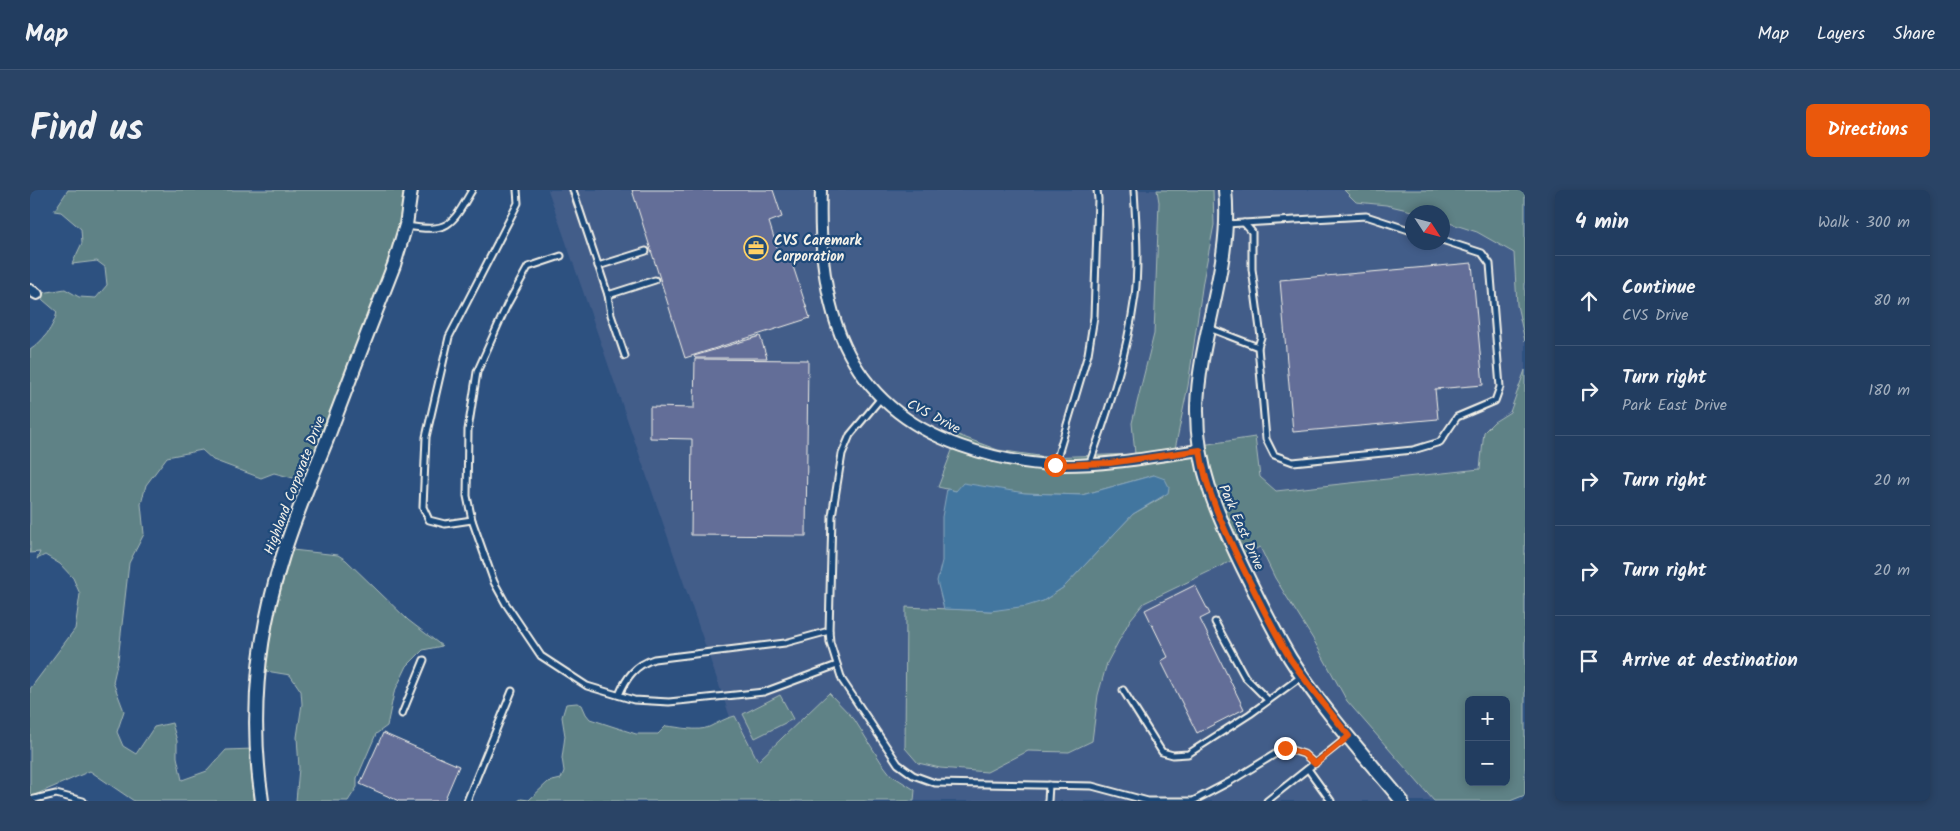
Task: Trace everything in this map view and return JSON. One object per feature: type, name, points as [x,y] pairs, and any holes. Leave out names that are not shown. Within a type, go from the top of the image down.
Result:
[{"type":"street","name":"Highland Corporate Drive","points":[[262,801],[256,740],[257,695],[263,639],[274,584],[287,541],[394,265],[406,226],[411,190]]},
{"type":"street","name":"CVS Drive","points":[[820,190],[822,262],[831,307],[848,353],[864,379],[881,398],[910,421],[954,444],[1003,458],[1055,465],[1089,465],[1200,450]]},
{"type":"street","name":"Park East Drive","points":[[1225,190],[1226,224],[1223,253],[1198,392],[1200,450],[1208,489],[1218,515],[1276,632],[1302,676],[1402,801]]},
{"type":"lane","points":[[406,226],[435,229],[446,225],[460,211],[472,190]]},
{"type":"lane","points":[[472,520],[445,524],[429,520],[423,507],[426,438],[449,337],[518,203],[517,190]]},
{"type":"lane","points":[[573,190],[608,295],[611,315],[625,356]]},
{"type":"lane","points":[[1055,465],[1088,354],[1094,317],[1097,190]]},
{"type":"lane","points":[[1089,465],[1118,378],[1135,296],[1137,240],[1134,190]]},
{"type":"lane","points":[[1226,224],[1366,216],[1405,229]]},
{"type":"lane","points":[[1244,223],[1252,232],[1252,269],[1261,337],[1258,347],[1266,439],[1274,455],[1293,462],[1385,454],[1413,450],[1440,442],[1457,417],[1495,401],[1500,387],[1490,264],[1482,253],[1450,243]]},
{"type":"lane","points":[[598,266],[646,251]]},
{"type":"lane","points":[[561,256],[528,266],[507,305],[477,372],[468,430],[467,496],[472,520],[494,582],[506,604],[541,656],[587,686],[634,700],[669,702],[764,692],[837,665]]},
{"type":"lane","points":[[608,295],[656,280]]},
{"type":"lane","points":[[1208,328],[1258,347]]},
{"type":"lane","points":[[881,398],[850,435],[842,454],[832,516],[828,631],[842,680],[898,764],[913,775],[935,783],[1092,786],[1148,801],[1193,800],[1231,781],[1285,748],[1304,754],[1315,764]]},
{"type":"lane","points":[[1215,622],[1245,677],[1268,700]]},
{"type":"lane","points":[[619,696],[631,673],[644,662],[654,659],[785,643],[828,631]]},
{"type":"lane","points":[[402,714],[424,660]]},
{"type":"lane","points":[[1123,690],[1162,752],[1173,755],[1188,754],[1250,714],[1302,676]]},
{"type":"lane","points":[[467,801],[512,691]]},
{"type":"lane","points":[[1267,801],[1349,736]]},
{"type":"lane","points":[[1308,769],[1331,801]]},
{"type":"lane","points":[[1048,801],[1049,785]]},
{"type":"lane","points":[[30,800],[56,794],[83,801]]},
{"type":"shaded area","points":[[548,190],[1157,190],[1159,202],[1154,334],[1132,423],[1136,454],[1046,457],[998,450],[958,435],[938,487],[947,489],[942,517],[942,561],[937,581],[944,609],[906,607],[905,692],[908,750],[918,763],[940,768],[987,772],[1028,751],[1069,752],[1092,741],[1098,695],[1107,663],[1130,620],[1144,603],[1261,547],[1275,578],[1313,639],[1347,701],[1434,801],[914,801],[915,790],[891,775],[829,693],[758,761],[735,716],[730,717]]},
{"type":"shaded area","points":[[1213,190],[1344,190],[1356,202],[1386,205],[1405,209],[1405,250],[1450,250],[1450,223],[1477,232],[1514,253],[1517,305],[1525,341],[1525,370],[1510,412],[1494,422],[1484,432],[1480,469],[1276,491],[1260,478],[1255,437],[1174,449],[1188,386],[1203,281],[1214,225]]},
{"type":"shaded area","points":[[1154,475],[1165,479],[1169,487],[1168,493],[1133,514],[1064,587],[1043,601],[1027,606],[991,611],[944,609],[937,581],[942,561],[942,517],[947,489],[956,491],[963,483],[1025,493],[1082,495]]},
{"type":"green space","points":[[68,190],[409,190],[397,246],[305,481],[274,473],[261,478],[213,460],[202,450],[167,457],[146,485],[141,504],[144,534],[129,563],[118,660],[113,682],[124,711],[117,732],[123,746],[136,754],[154,727],[172,723],[177,741],[177,757],[182,780],[207,771],[226,750],[253,749],[262,801],[134,801],[90,771],[30,797],[30,689],[75,629],[80,594],[73,578],[60,564],[45,555],[37,559],[40,552],[30,553],[30,350],[47,334],[57,312],[36,294],[65,289],[79,297],[96,298],[107,285],[105,267],[97,261],[72,264],[82,243],[81,229],[61,212],[54,211]]},
{"type":"green space","points":[[1157,190],[1213,190],[1214,225],[1203,281],[1188,386],[1175,449],[1255,437],[1260,477],[1276,491],[1480,469],[1484,432],[1494,422],[1510,412],[1525,370],[1525,795],[1510,801],[1434,801],[1347,701],[1313,639],[1275,578],[1260,547],[1144,603],[1130,620],[1107,663],[1098,695],[1092,741],[1069,752],[1028,751],[987,772],[940,768],[918,763],[905,748],[906,607],[991,611],[1043,601],[1064,587],[1133,514],[1163,497],[1154,475],[1082,495],[956,491],[938,487],[958,435],[998,450],[1046,457],[1135,454],[1132,423],[1154,334],[1159,202]]},
{"type":"green space","points":[[1344,190],[1525,190],[1525,341],[1517,305],[1514,253],[1477,232],[1450,223],[1450,205],[1405,205],[1405,209],[1386,205],[1356,202]]},
{"type":"green space","points":[[283,549],[338,555],[346,560],[408,620],[442,646],[423,650],[407,666],[394,693],[387,726],[376,734],[357,778],[357,787],[348,801],[296,801],[299,768],[297,737],[302,704],[301,691],[290,675],[260,670]]},
{"type":"green space","points":[[829,693],[854,719],[891,775],[915,790],[914,801],[518,801],[521,799],[529,800],[548,782],[561,779],[564,771],[562,758],[565,736],[562,717],[566,704],[577,703],[582,705],[590,719],[636,734],[658,734],[666,726],[694,729],[704,728],[735,716],[758,761]]},
{"type":"green space","points":[[780,695],[793,719],[755,738],[743,714]]},
{"type":"building","points":[[632,190],[773,190],[782,217],[769,222],[780,257],[789,254],[810,318],[685,358]]},
{"type":"building","points":[[1472,263],[1483,385],[1435,389],[1438,419],[1293,432],[1280,280]]},
{"type":"building","points":[[760,336],[767,358],[695,358],[694,356]]},
{"type":"building","points":[[695,359],[808,360],[806,536],[691,535],[692,439],[650,438],[650,407],[694,408]]},
{"type":"building","points":[[1195,585],[1210,614],[1200,619],[1244,709],[1197,733],[1161,661],[1168,657],[1145,610]]},
{"type":"building","points":[[383,733],[459,766],[444,801],[399,801],[360,784]]},
{"type":"place","name":"CVS Caremark Corporation","points":[[756,248]]},
{"type":"route","points":[[1055,465],[1110,463],[1200,450],[1204,476],[1218,515],[1258,597],[1290,658],[1349,736],[1315,764],[1304,754],[1285,748]]}]
